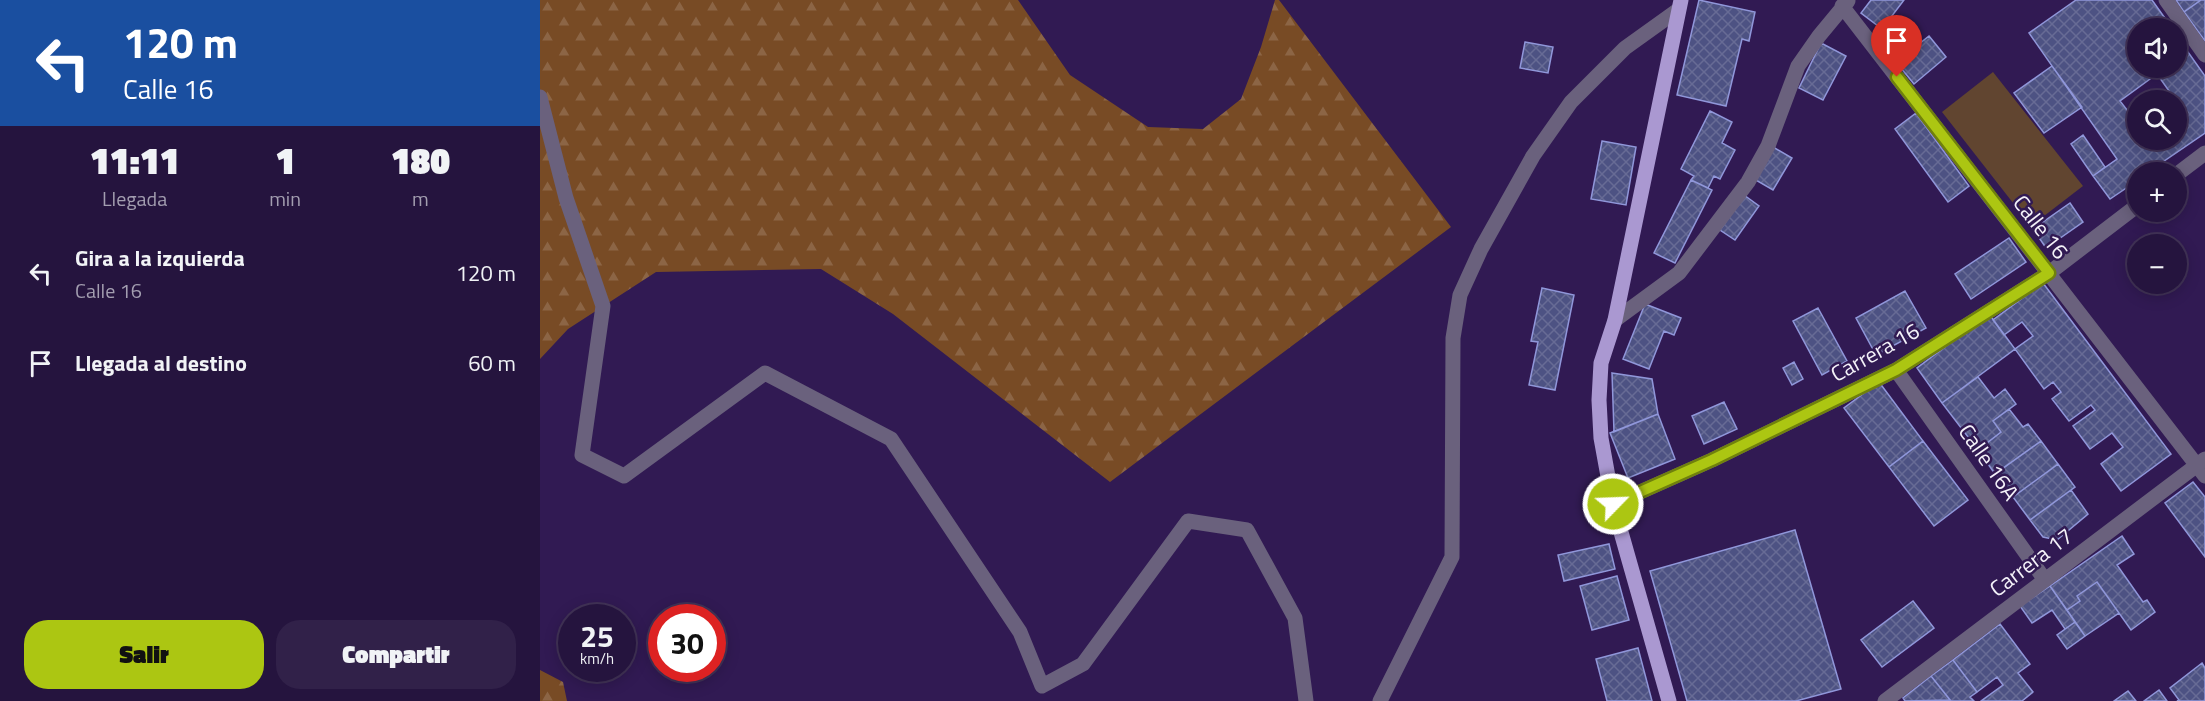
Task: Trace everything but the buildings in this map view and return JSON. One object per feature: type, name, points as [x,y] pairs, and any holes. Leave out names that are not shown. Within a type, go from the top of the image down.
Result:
[{"type":"main road","points":[[1669,701],[1613,504],[1601,438],[1599,400],[1601,363],[1615,320],[1680,5]]},
{"type":"street","points":[[2166,0],[2205,55]]},
{"type":"street","points":[[1615,320],[1679,273],[1748,182],[1768,146],[1798,66],[1845,3]]},
{"type":"street","name":"Calle 16","points":[[1845,3],[2049,273],[2202,467]]},
{"type":"street","points":[[1380,701],[1452,557],[1453,338],[1460,296],[1481,249],[1533,156],[1571,102],[1625,48],[1680,5]]},
{"type":"street","points":[[540,97],[566,198],[603,306],[582,455],[624,476],[765,373],[891,439],[1020,632],[1042,686],[1083,664],[1188,521],[1247,530],[1295,618],[1306,701]]},
{"type":"street","points":[[2187,167],[2205,153]]},
{"type":"street","name":"Carrera 16","points":[[1613,504],[1712,460],[1896,370],[2049,273],[2127,213]]},
{"type":"street","name":"Calle 16A","points":[[1896,370],[2045,580]]},
{"type":"street","name":"Carrera 17","points":[[1892,699],[2045,580],[2202,467]]},
{"type":"green space","points":[[540,0],[1018,0],[1070,75],[1148,127],[1203,129],[1241,99],[1261,47],[1275,0],[1279,0],[1451,227],[1110,482],[893,314],[821,269],[656,272],[568,329],[540,359]]},
{"type":"green space","points":[[540,670],[558,679],[558,682],[563,682],[567,701],[540,701]]},
{"type":"shaded area","points":[[1993,72],[2083,186],[2031,226],[1942,112]]},
{"type":"route","points":[[1613,504],[1712,460],[1896,370],[2049,273],[1897,77]]}]
